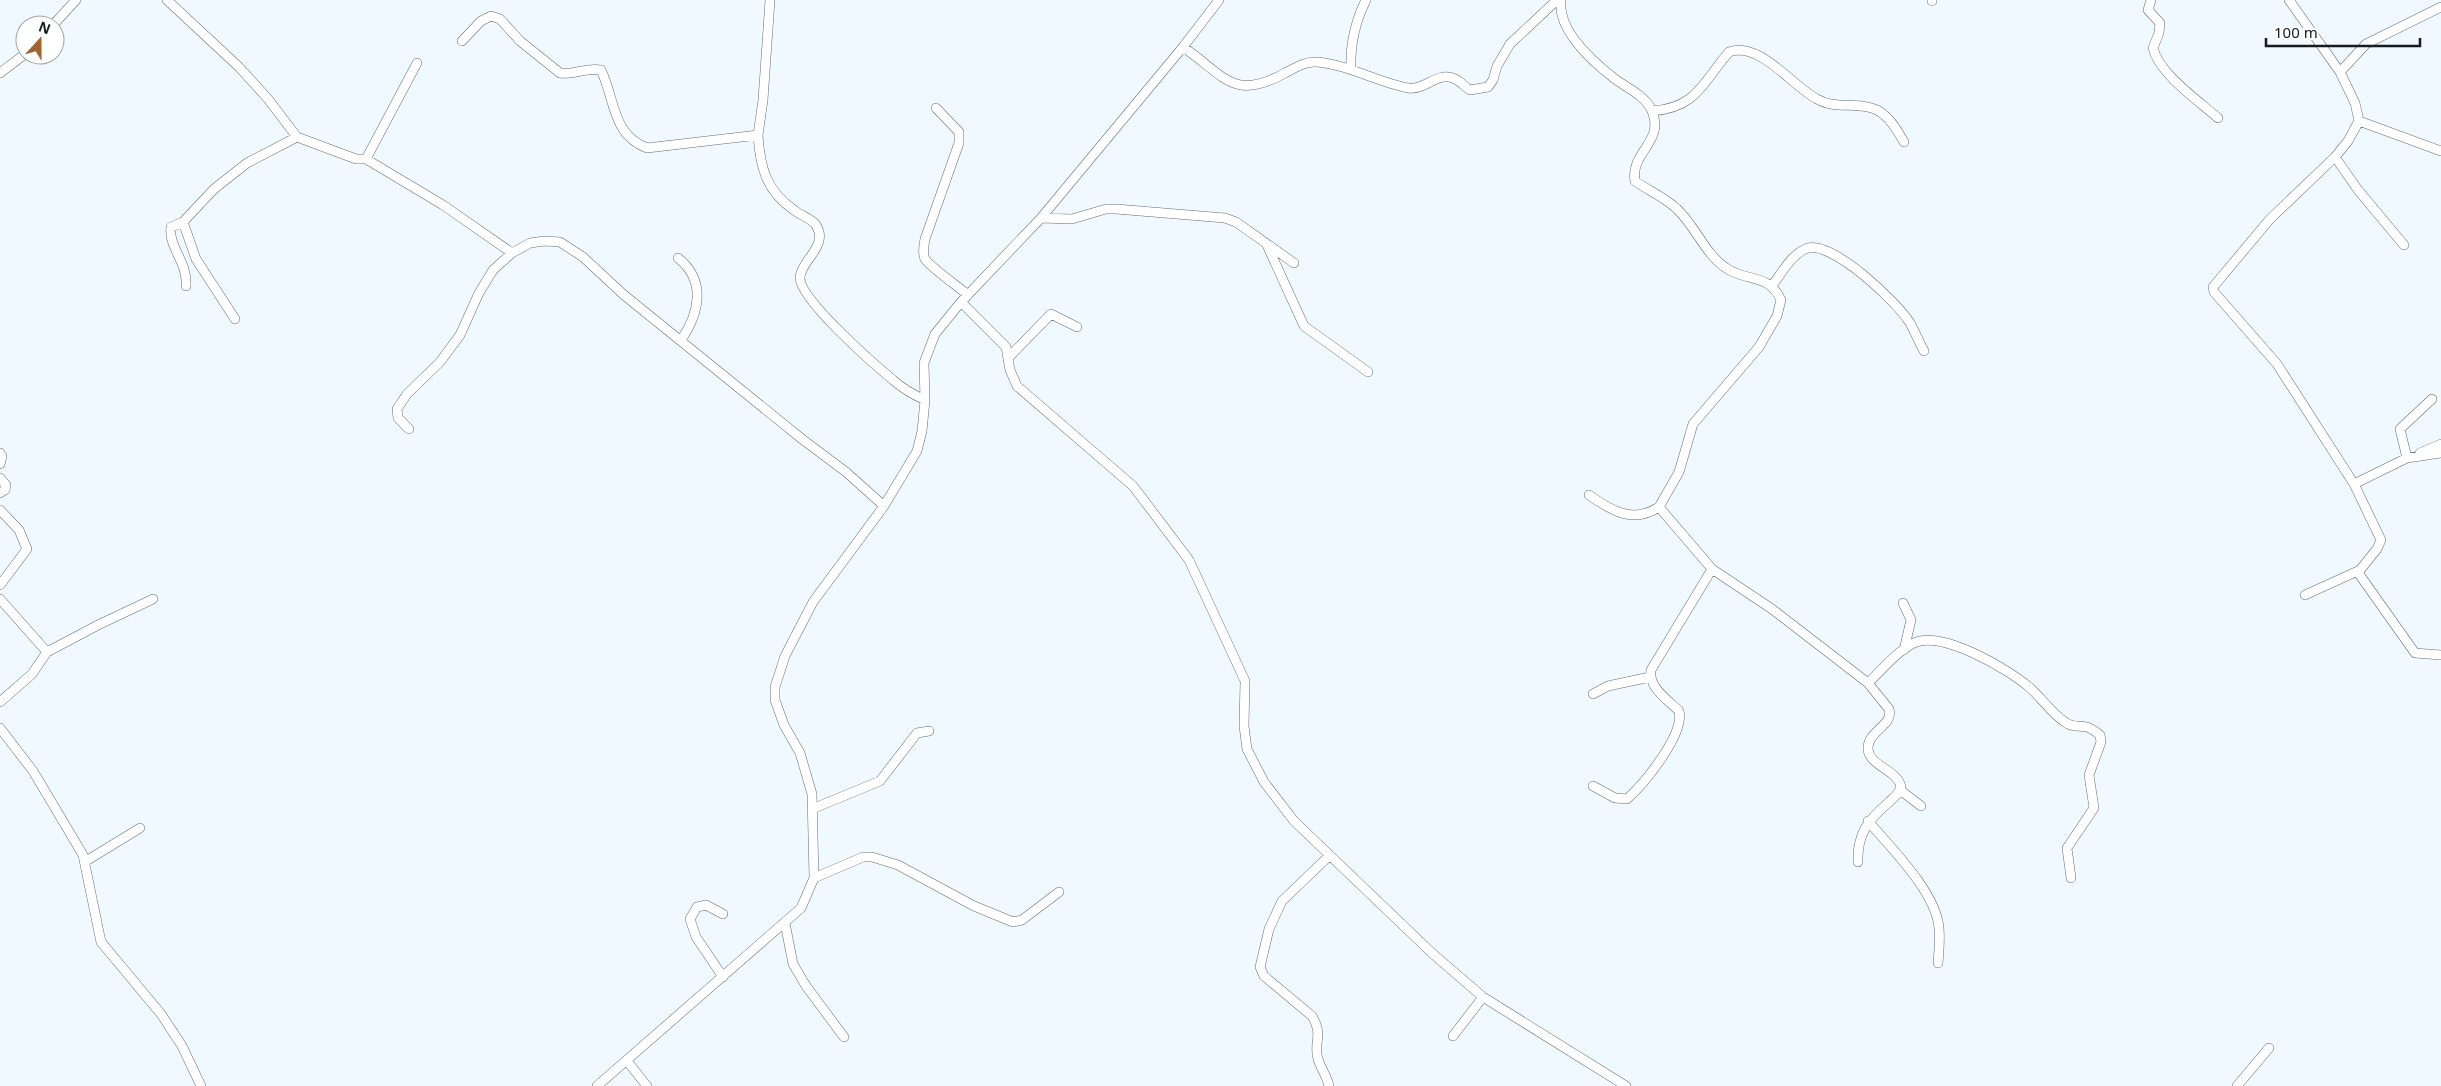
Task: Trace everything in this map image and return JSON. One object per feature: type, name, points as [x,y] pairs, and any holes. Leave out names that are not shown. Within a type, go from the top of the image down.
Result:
[{"type":"street","points":[[62,15],[76,0]]},
{"type":"street","points":[[168,0],[239,68],[268,99],[297,137],[356,159],[366,159],[443,205],[512,253]]},
{"type":"street","points":[[770,0],[764,100],[758,135],[762,168],[768,184],[792,209],[816,224],[819,234],[818,244],[800,276],[801,284],[809,298],[879,368],[894,382],[925,400]]},
{"type":"street","points":[[597,1086],[627,1062],[801,908],[814,878],[812,794],[800,753],[784,725],[774,700],[774,687],[785,656],[813,602],[884,506],[917,451],[922,430],[925,400],[926,353],[935,334],[965,298],[1041,218],[1183,47],[1219,0]]},
{"type":"street","points":[[1350,66],[1358,17],[1366,0]]},
{"type":"street","points":[[1183,47],[1224,79],[1243,87],[1271,81],[1306,63],[1316,62],[1350,66],[1410,88],[1420,87],[1443,77],[1454,78],[1470,90],[1488,87],[1493,80],[1497,66],[1510,44],[1557,0]]},
{"type":"street","points":[[1561,0],[1563,17],[1570,33],[1591,58],[1641,97],[1652,110],[1656,127],[1652,139],[1635,167],[1635,181],[1677,209],[1717,262],[1729,270],[1755,278],[1772,286],[1781,300],[1778,316],[1748,362],[1693,424],[1679,472],[1659,507],[1647,515],[1632,515],[1612,511],[1589,496]]},
{"type":"street","points":[[2150,0],[2148,10],[2160,23],[2159,33],[2153,48],[2159,62],[2186,91],[2218,118]]},
{"type":"street","points":[[2290,0],[2340,72],[2356,103],[2359,121],[2348,141],[2335,157],[2270,219],[2213,287],[2214,292],[2268,350],[2354,484],[2381,540],[2377,549],[2360,570],[2304,595]]},
{"type":"street","points":[[2340,72],[2366,44],[2441,7]]},
{"type":"street","points":[[462,41],[481,21],[491,16],[500,19],[520,41],[560,73],[568,74],[594,68],[601,70],[610,101],[625,133],[634,143],[647,148],[758,135]]},
{"type":"street","points":[[1652,110],[1670,110],[1687,101],[1694,96],[1729,52],[1742,50],[1758,55],[1777,67],[1789,79],[1818,100],[1832,105],[1876,109],[1890,120],[1904,142]]},
{"type":"street","points":[[0,73],[15,62]]},
{"type":"street","points":[[366,159],[417,63]]},
{"type":"street","points":[[936,108],[959,132],[959,144],[925,239],[924,251],[926,260],[965,298],[1004,344],[1009,357],[1010,370],[1017,386],[1133,486],[1189,560],[1245,681],[1244,726],[1247,749],[1264,782],[1284,809],[1329,856],[1433,954],[1483,997],[1626,1086]]},
{"type":"street","points":[[2359,121],[2441,152]]},
{"type":"street","points":[[186,286],[185,266],[176,250],[171,231],[174,225],[183,222],[214,189],[247,163],[297,137]]},
{"type":"street","points":[[2335,157],[2358,190],[2404,245]]},
{"type":"street","points":[[1041,218],[1072,219],[1106,209],[1225,218],[1236,222],[1294,263]]},
{"type":"street","points":[[183,222],[196,259],[235,319]]},
{"type":"street","points":[[409,429],[398,418],[397,409],[407,394],[440,362],[460,335],[479,293],[492,270],[512,253],[530,243],[544,240],[560,242],[583,257],[624,295],[802,439],[846,472],[884,506]]},
{"type":"street","points":[[1267,245],[1304,326],[1368,372]]},
{"type":"street","points":[[1772,286],[1796,256],[1811,248],[1820,248],[1841,259],[1890,299],[1910,322],[1924,351]]},
{"type":"street","points":[[678,258],[693,275],[699,298],[692,322],[681,340]]},
{"type":"street","points":[[1009,357],[1051,314],[1077,328]]},
{"type":"street","points":[[2410,457],[2400,429],[2432,399]]},
{"type":"street","points":[[2354,484],[2441,444]]},
{"type":"street","points":[[0,453],[2,456],[0,464]]},
{"type":"street","points":[[2410,457],[2441,453]]},
{"type":"street","points":[[0,478],[6,485],[5,490],[0,493]]},
{"type":"street","points":[[1659,507],[1667,519],[1712,569],[1772,609],[1868,683],[1890,709],[1890,714],[1871,736],[1868,751],[1870,757],[1898,779],[1900,790],[1868,820],[1859,840],[1858,862]]},
{"type":"street","points":[[0,510],[19,530],[27,549],[0,585]]},
{"type":"street","points":[[1593,786],[1615,798],[1627,799],[1645,781],[1671,740],[1680,722],[1679,711],[1653,686],[1650,677],[1651,670],[1712,569]]},
{"type":"street","points":[[2360,570],[2359,574],[2415,653],[2441,655]]},
{"type":"street","points":[[0,599],[47,652]]},
{"type":"street","points":[[0,702],[32,674],[47,652],[153,599]]},
{"type":"street","points":[[1903,603],[1910,620],[1904,650]]},
{"type":"street","points":[[1868,683],[1915,642],[1926,640],[1942,642],[1974,654],[2019,679],[2064,722],[2075,727],[2087,727],[2100,735],[2101,742],[2089,775],[2094,808],[2067,848],[2071,878]]},
{"type":"street","points":[[1593,694],[1608,686],[1650,677]]},
{"type":"street","points":[[0,728],[33,770],[86,861],[101,942],[161,1014],[182,1046],[201,1086]]},
{"type":"street","points":[[812,810],[880,781],[917,733],[929,731]]},
{"type":"street","points":[[1900,790],[1921,806]]},
{"type":"street","points":[[1868,820],[1927,894],[1936,910],[1939,928],[1938,963]]},
{"type":"street","points":[[86,861],[140,828]]},
{"type":"street","points":[[1328,1086],[1327,1077],[1318,1060],[1319,1035],[1312,1016],[1264,976],[1260,967],[1270,928],[1282,901],[1329,856]]},
{"type":"street","points":[[814,878],[863,857],[872,857],[898,865],[987,913],[1013,922],[1029,915],[1059,892]]},
{"type":"street","points":[[723,914],[706,904],[696,907],[690,919],[696,937],[723,977]]},
{"type":"street","points":[[785,923],[793,964],[806,986],[844,1037]]},
{"type":"street","points":[[1453,1036],[1483,997]]},
{"type":"street","points":[[2237,1086],[2268,1048]]},
{"type":"street","points":[[627,1062],[647,1086]]}]
